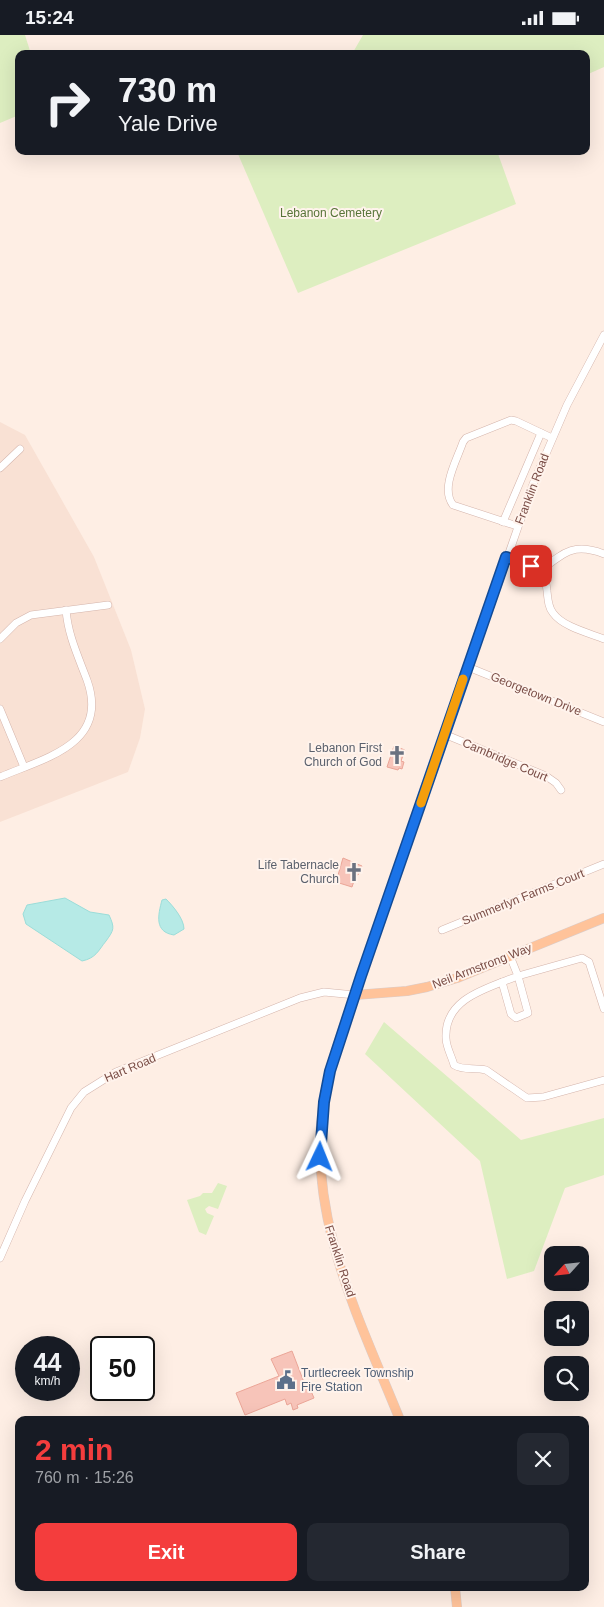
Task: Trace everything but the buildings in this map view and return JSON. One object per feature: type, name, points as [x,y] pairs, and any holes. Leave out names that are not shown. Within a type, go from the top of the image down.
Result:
[{"type":"main road","name":"Neil Armstrong Way","points":[[355,995],[407,991],[457,978],[604,918]]},
{"type":"main road","name":"Franklin Road","points":[[355,995],[330,1071],[324,1102],[320,1157],[323,1200],[339,1267],[398,1416]]},
{"type":"main road","points":[[455,1591],[457,1606]]},
{"type":"street","name":"Franklin Road","points":[[355,995],[517,526],[552,438],[604,335]]},
{"type":"street","points":[[517,526],[452,505],[448,499],[447,488],[463,442],[466,438],[511,420],[552,438]]},
{"type":"street","points":[[503,521],[541,433]]},
{"type":"street","points":[[0,468],[20,449]]},
{"type":"street","points":[[539,572],[568,551],[588,549],[604,554]]},
{"type":"street","points":[[506,557],[531,566],[539,572],[546,582],[549,608],[556,618],[604,639]]},
{"type":"street","points":[[0,639],[16,623],[27,616],[108,605]]},
{"type":"street","points":[[0,777],[69,747],[81,735],[90,715],[91,694],[70,638],[66,610]]},
{"type":"street","name":"Georgetown Drive","points":[[468,667],[604,722]]},
{"type":"street","points":[[0,709],[24,767]]},
{"type":"street","name":"Cambridge Court","points":[[444,735],[546,776],[556,783],[561,790]]},
{"type":"street","name":"Summerlyn Farms Court","points":[[442,930],[604,864]]},
{"type":"street","points":[[502,982],[510,1015],[516,1018],[528,1013],[518,976],[510,956]]},
{"type":"street","points":[[604,1009],[589,962],[582,958],[518,976],[464,999],[454,1009],[448,1024],[446,1040],[454,1065],[461,1068],[486,1070],[527,1098],[543,1097],[604,1080]]},
{"type":"street","name":"Hart Road","points":[[0,1258],[57,1135],[78,1098],[94,1084],[116,1072],[300,998],[324,992],[355,995]]},
{"type":"shaded area","points":[[0,422],[25,435],[94,557],[131,650],[145,709],[140,738],[128,772],[0,822]]},
{"type":"green space","points":[[0,35],[25,35],[30,50],[15,50],[15,117],[0,123]]},
{"type":"green space","points":[[363,35],[604,35],[604,67],[590,73],[590,50],[354,50]]},
{"type":"green space","name":"Lebanon Cemetery","points":[[238,155],[498,155],[516,204],[298,293]]},
{"type":"green space","points":[[384,1022],[521,1140],[604,1118],[604,1175],[565,1188],[534,1271],[507,1279],[480,1161],[365,1054]]},
{"type":"green space","points":[[218,1183],[227,1186],[218,1209],[209,1206],[205,1209],[207,1213],[214,1216],[206,1235],[199,1232],[187,1200],[200,1196],[203,1193],[212,1193]]},
{"type":"water","points":[[65,898],[90,912],[109,915],[111,919],[113,929],[111,934],[96,954],[87,960],[82,961],[26,924],[23,914],[27,905]]},
{"type":"water","points":[[166,899],[178,913],[184,925],[184,929],[174,935],[160,927],[159,911],[162,900]]},
{"type":"slow traffic","points":[[421,803],[463,679]]},
{"type":"place","name":"Lebanon First Church of God","points":[[397,755]]},
{"type":"place","name":"Life Tabernacle Church","points":[[354,872]]},
{"type":"place","name":"Turtlecreek Township Fire Station","points":[[286,1380]]},
{"type":"route","points":[[320,1157],[321,1127],[330,1071],[506,557],[531,566]]}]
